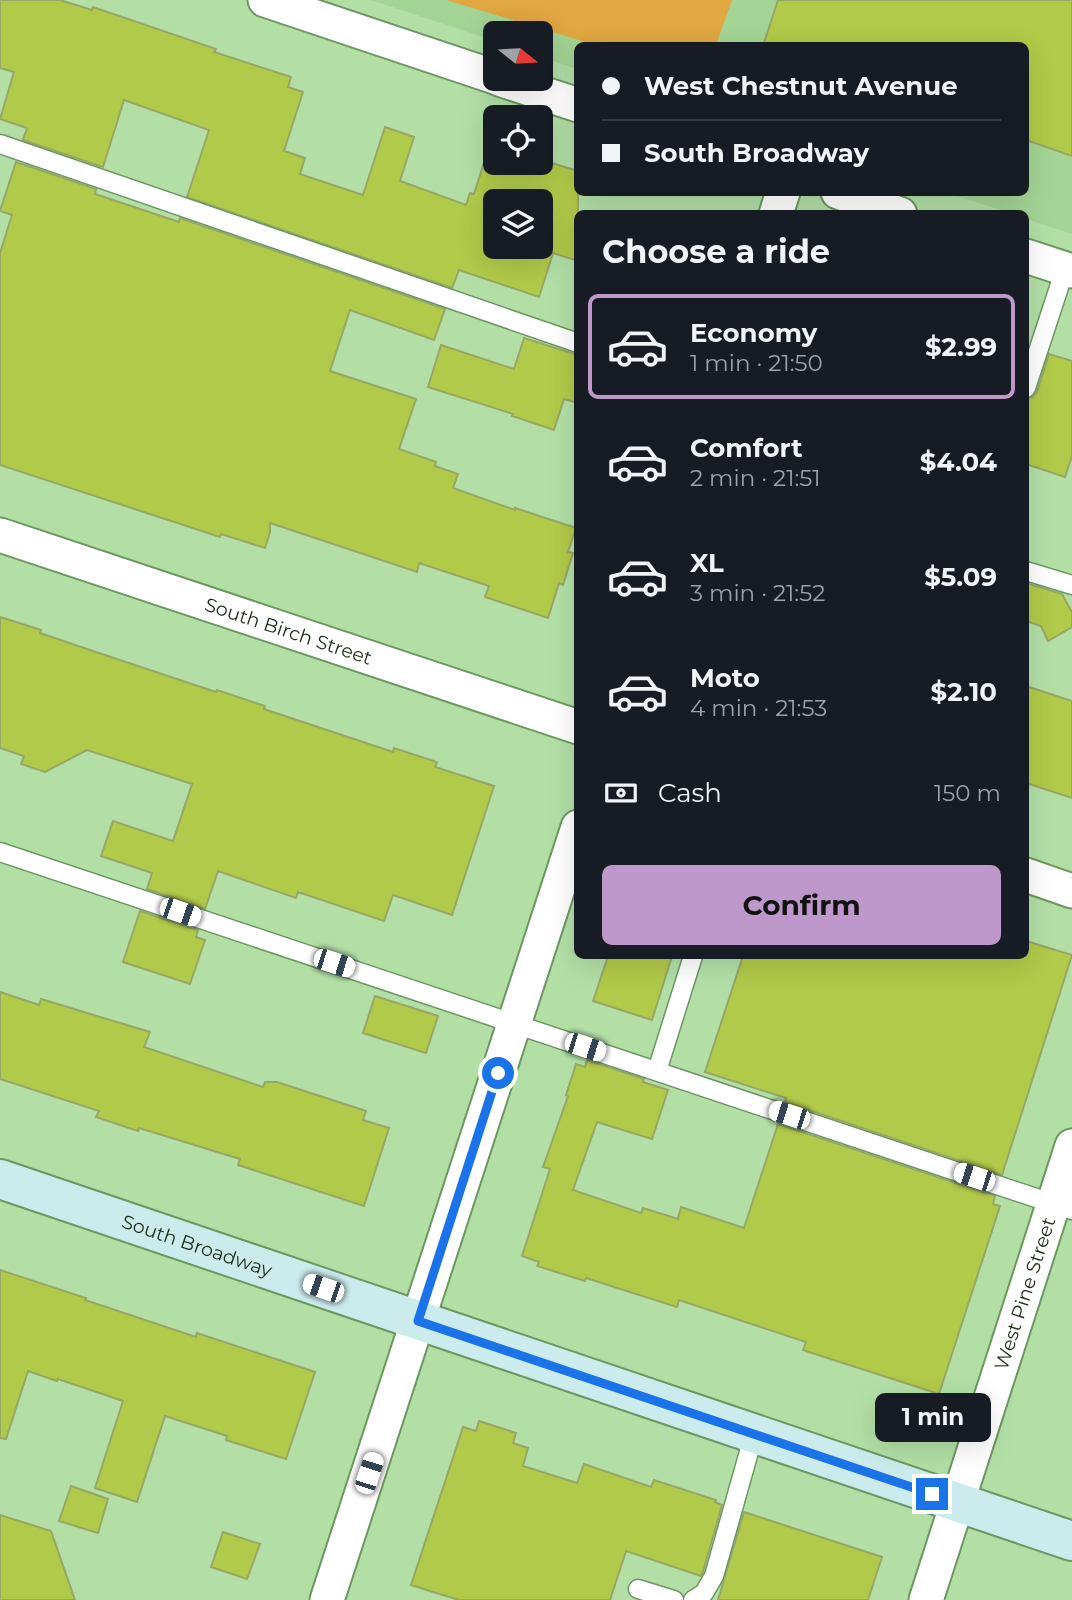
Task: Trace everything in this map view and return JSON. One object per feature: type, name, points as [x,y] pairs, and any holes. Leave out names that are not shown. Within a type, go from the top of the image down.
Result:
[{"type":"street","points":[[265,0],[483,73]]},
{"type":"street","points":[[536,91],[574,104]]},
{"type":"street","points":[[849,196],[890,210]]},
{"type":"street","points":[[1029,257],[1068,270]]},
{"type":"street","name":"South Birch Street","points":[[0,535],[574,726]]},
{"type":"street","points":[[327,1600],[574,839]]},
{"type":"street","points":[[1029,876],[1072,891]]},
{"type":"street","name":"West Pine Street","points":[[926,1600],[957,1502],[1063,1207],[1072,1146]]},
{"type":"street","name":"South Broadway","points":[[0,1179],[1072,1541]]},
{"type":"lane","points":[[0,144],[574,342]]},
{"type":"lane","points":[[1029,380],[1068,270]]},
{"type":"lane","points":[[1029,572],[1072,586]]},
{"type":"lane","points":[[0,852],[1063,1207]]},
{"type":"lane","points":[[657,1071],[691,959]]},
{"type":"lane","points":[[693,1600],[704,1593],[714,1576],[754,1434]]},
{"type":"lane","points":[[638,1589],[674,1600]]},
{"type":"shaded area","points":[[371,0],[1072,0],[1072,234],[1029,220],[1029,210],[1001,210],[956,196],[1029,196],[1029,42],[574,42],[574,68],[553,61],[553,21],[483,21],[483,37]]},
{"type":"shaded area","points":[[446,0],[732,0],[717,42],[585,42],[553,32],[553,21],[516,21]]},
{"type":"building","points":[[0,0],[60,0],[92,10],[93,7],[291,77],[288,87],[303,92],[284,151],[305,158],[300,174],[363,195],[385,127],[414,137],[400,181],[466,205],[470,193],[474,194],[483,166],[483,175],[553,175],[553,163],[574,170],[574,196],[578,196],[578,210],[574,210],[574,260],[553,253],[553,189],[483,189],[483,259],[551,259],[539,297],[459,270],[452,288],[187,197],[209,130],[124,100],[103,167],[23,140],[27,128],[0,119],[14,72],[0,68]]},
{"type":"building","points":[[778,0],[1072,0],[1072,156],[1029,141],[1029,42],[764,42]]},
{"type":"building","points":[[16,162],[96,189],[95,194],[179,222],[180,218],[445,309],[434,340],[350,310],[330,371],[416,399],[399,449],[436,462],[435,466],[458,474],[453,488],[574,527],[568,552],[573,553],[563,585],[559,583],[548,618],[485,597],[489,586],[419,563],[417,572],[270,523],[265,548],[221,534],[220,537],[0,465],[0,253],[12,215],[0,211]]},
{"type":"building","points":[[524,338],[574,354],[574,402],[564,399],[554,430],[428,387],[441,345],[514,369]]},
{"type":"building","points":[[1049,354],[1072,361],[1072,456],[1065,477],[1029,465],[1029,398],[1037,392]]},
{"type":"building","points":[[1029,584],[1062,594],[1072,612],[1072,627],[1048,641],[1041,626],[1029,622]]},
{"type":"building","points":[[0,617],[41,630],[40,633],[265,706],[264,709],[393,752],[394,748],[437,762],[435,767],[494,786],[452,915],[393,895],[384,921],[298,892],[296,898],[218,871],[205,909],[147,889],[152,873],[101,856],[113,821],[173,841],[192,784],[87,750],[45,772],[21,764],[24,756],[0,748]]},
{"type":"building","points":[[1029,687],[1072,701],[1072,798],[1029,784]]},
{"type":"building","points":[[140,911],[198,930],[196,937],[205,940],[190,984],[123,962]]},
{"type":"building","points":[[1029,942],[1072,955],[1002,1175],[785,1102],[786,1098],[705,1072],[742,959],[1029,959]]},
{"type":"building","points":[[607,959],[671,959],[652,1020],[593,1001]]},
{"type":"building","points":[[0,992],[39,1005],[41,999],[150,1032],[144,1047],[263,1087],[265,1082],[277,1082],[366,1111],[363,1120],[389,1128],[364,1206],[238,1165],[240,1159],[96,1117],[99,1111],[0,1079]]},
{"type":"building","points":[[375,996],[438,1016],[426,1053],[363,1033]]},
{"type":"building","points":[[587,1060],[668,1090],[652,1139],[597,1122],[573,1190],[641,1213],[643,1208],[678,1219],[681,1207],[744,1228],[778,1124],[995,1196],[993,1204],[1000,1206],[939,1394],[803,1350],[806,1342],[679,1300],[677,1307],[586,1278],[585,1281],[537,1266],[539,1262],[522,1256],[550,1169],[543,1167],[568,1096],[566,1095],[576,1064],[585,1067]]},
{"type":"building","points":[[0,1270],[196,1337],[197,1333],[315,1372],[286,1459],[226,1440],[227,1436],[165,1416],[137,1502],[95,1488],[123,1401],[28,1371],[6,1439],[0,1438]]},
{"type":"building","points":[[479,1421],[516,1433],[513,1443],[528,1448],[523,1466],[577,1483],[584,1464],[651,1487],[654,1480],[716,1500],[715,1502],[722,1505],[701,1576],[626,1551],[610,1600],[459,1600],[411,1585],[463,1427],[476,1431]]},
{"type":"building","points":[[71,1486],[108,1499],[98,1533],[59,1521]]},
{"type":"building","points":[[744,1512],[882,1557],[868,1600],[718,1600]]},
{"type":"building","points":[[0,1515],[51,1531],[75,1600],[0,1600]]},
{"type":"building","points":[[223,1532],[260,1544],[247,1579],[211,1567]]},
{"type":"route","points":[[498,1073],[418,1321],[932,1494]]}]
